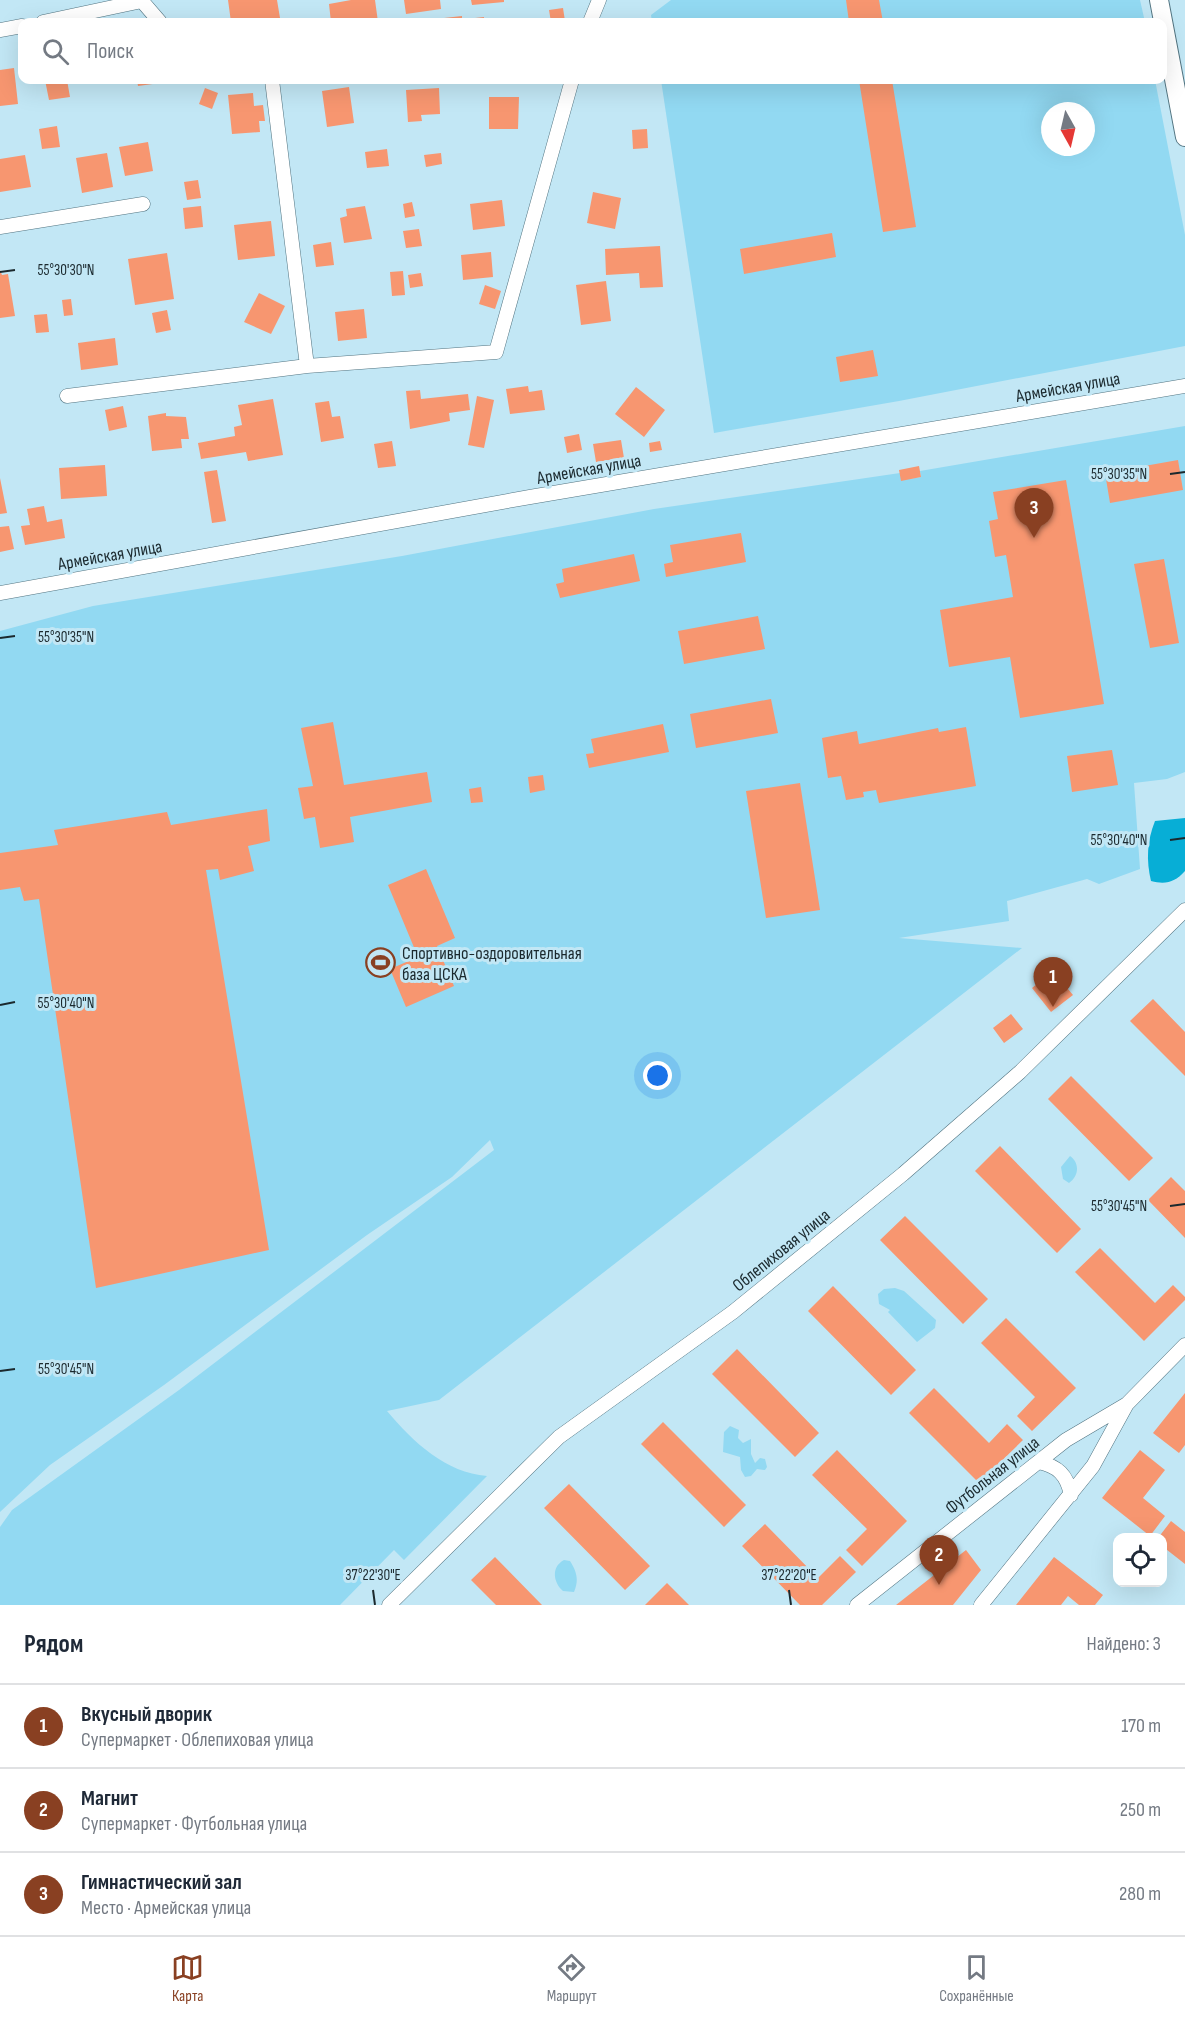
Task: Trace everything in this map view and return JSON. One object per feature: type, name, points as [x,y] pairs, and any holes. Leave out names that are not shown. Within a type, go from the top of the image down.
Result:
[{"type":"street","points":[[592,18],[600,0]]},
{"type":"street","points":[[1159,0],[1162,18]]},
{"type":"street","points":[[62,18],[141,1],[156,18]]},
{"type":"street","points":[[0,30],[18,27]]},
{"type":"street","points":[[1167,42],[1185,136]]},
{"type":"street","points":[[272,84],[307,366]]},
{"type":"street","points":[[67,396],[307,366],[496,352],[571,84]]},
{"type":"street","points":[[0,227],[143,204]]},
{"type":"street","name":"Армейская улица","points":[[0,593],[530,498],[1185,386]]},
{"type":"street","name":"Облепиховая улица","points":[[389,1605],[559,1437],[733,1312],[903,1174],[1020,1071],[1185,910]]},
{"type":"street","name":"Футбольная улица","points":[[857,1605],[1066,1440],[1127,1404],[1185,1345]]},
{"type":"street","name":"Футбольная улица","points":[[981,1605],[1071,1495],[1106,1444],[1127,1404]]},
{"type":"street","points":[[1038,1462],[1059,1470],[1069,1483],[1071,1495]]},
{"type":"shaded area","points":[[671,0],[1140,0],[1144,18],[651,18],[651,15]]},
{"type":"shaded area","points":[[662,84],[1156,84],[1185,235],[1185,346],[899,401],[714,433]]},
{"type":"shaded area","name":"Спортивно-оздоровительная база ЦСКА","points":[[1185,426],[1185,772],[1167,779],[1134,783],[1140,869],[1099,884],[1087,879],[1007,901],[1009,921],[899,938],[1022,948],[439,1400],[387,1411],[431,1454],[458,1469],[487,1476],[404,1560],[394,1550],[340,1605],[0,1605],[0,1527],[12,1510],[179,1390],[494,1150],[490,1140],[452,1177],[367,1235],[164,1385],[50,1465],[0,1512],[0,631],[93,606],[402,556],[654,509],[900,473],[902,480],[921,477],[920,471]]},
{"type":"shaded area","points":[[1185,818],[1185,871],[1170,882],[1151,881],[1148,851],[1155,821]]},
{"type":"shaded area","points":[[1070,1156],[1077,1170],[1075,1177],[1069,1183],[1063,1179],[1061,1167]]},
{"type":"shaded area","points":[[895,1288],[904,1291],[936,1320],[935,1328],[917,1342],[888,1312],[890,1310],[879,1304],[878,1294],[884,1289]]},
{"type":"shaded area","points":[[730,1426],[739,1430],[738,1438],[743,1443],[751,1439],[751,1454],[755,1463],[760,1458],[765,1459],[767,1467],[765,1470],[757,1469],[751,1476],[745,1477],[741,1470],[740,1457],[723,1452],[724,1432]]},
{"type":"shaded area","points":[[564,1560],[570,1561],[576,1572],[574,1592],[563,1591],[555,1579],[555,1571]]},
{"type":"building","points":[[228,0],[277,0],[280,18],[230,18]]},
{"type":"building","points":[[351,0],[375,0],[377,18],[331,18],[329,4]]},
{"type":"building","points":[[404,0],[440,0],[441,9],[406,14]]},
{"type":"building","points":[[471,0],[504,0],[504,2],[472,5]]},
{"type":"building","points":[[846,0],[879,0],[882,18],[848,18]]},
{"type":"building","points":[[563,8],[565,18],[550,18],[549,10]]},
{"type":"building","points":[[14,68],[18,104],[0,106],[0,70]]},
{"type":"building","points":[[46,84],[68,84],[70,97],[49,100]]},
{"type":"building","points":[[860,84],[893,84],[916,227],[883,232]]},
{"type":"building","points":[[349,87],[354,123],[327,127],[322,91]]},
{"type":"building","points":[[205,88],[218,93],[212,109],[199,104]]},
{"type":"building","points":[[439,88],[440,114],[421,115],[422,121],[408,122],[406,90]]},
{"type":"building","points":[[253,93],[254,106],[263,105],[265,121],[259,121],[260,132],[232,134],[228,95]]},
{"type":"building","points":[[489,97],[519,97],[518,129],[489,129]]},
{"type":"building","points":[[57,126],[60,147],[42,149],[39,129]]},
{"type":"building","points":[[647,129],[648,148],[633,149],[632,130]]},
{"type":"building","points":[[148,142],[153,171],[125,176],[119,147]]},
{"type":"building","points":[[387,149],[389,166],[367,168],[365,152]]},
{"type":"building","points":[[107,153],[113,187],[82,193],[76,158]]},
{"type":"building","points":[[441,153],[442,164],[426,167],[424,155]]},
{"type":"building","points":[[25,155],[31,187],[0,192],[0,159]]},
{"type":"building","points":[[198,180],[201,198],[187,200],[184,182]]},
{"type":"building","points":[[593,192],[621,198],[615,229],[587,223]]},
{"type":"building","points":[[502,200],[505,226],[473,230],[470,204]]},
{"type":"building","points":[[412,202],[415,216],[405,218],[403,204]]},
{"type":"building","points":[[201,206],[203,227],[185,229],[183,208]]},
{"type":"building","points":[[365,206],[372,239],[344,243],[340,218],[347,216],[346,209]]},
{"type":"building","points":[[271,221],[275,256],[238,260],[234,225]]},
{"type":"building","points":[[419,229],[422,246],[406,248],[403,231]]},
{"type":"building","points":[[832,233],[836,257],[744,274],[740,249]]},
{"type":"building","points":[[331,242],[334,265],[316,267],[313,245]]},
{"type":"building","points":[[660,246],[663,287],[640,288],[639,273],[606,275],[605,249]]},
{"type":"building","points":[[491,252],[493,277],[463,280],[461,255]]},
{"type":"building","points":[[167,253],[174,299],[135,305],[128,259]]},
{"type":"building","points":[[0,270],[2,275],[8,274],[15,316],[0,318]]},
{"type":"building","points":[[403,271],[405,295],[392,296],[390,272]]},
{"type":"building","points":[[421,273],[423,286],[410,288],[408,275]]},
{"type":"building","points":[[606,281],[611,321],[581,325],[576,285]]},
{"type":"building","points":[[485,285],[501,291],[495,309],[479,304]]},
{"type":"building","points":[[259,293],[285,306],[271,334],[244,322]]},
{"type":"building","points":[[71,299],[73,315],[64,316],[62,300]]},
{"type":"building","points":[[364,309],[367,338],[338,341],[335,312]]},
{"type":"building","points":[[167,310],[171,330],[156,333],[152,313]]},
{"type":"building","points":[[47,314],[49,332],[36,333],[34,315]]},
{"type":"building","points":[[115,338],[118,365],[81,370],[78,343]]},
{"type":"building","points":[[873,350],[878,376],[840,382],[836,357]]},
{"type":"building","points":[[528,386],[529,392],[542,390],[545,410],[510,414],[506,389]]},
{"type":"building","points":[[636,387],[665,410],[644,437],[615,414]]},
{"type":"building","points":[[420,390],[421,399],[468,394],[470,410],[449,413],[450,421],[410,429],[406,391]]},
{"type":"building","points":[[477,396],[494,400],[484,448],[468,445]]},
{"type":"building","points":[[273,399],[283,455],[248,461],[246,452],[201,459],[198,443],[235,436],[234,427],[242,425],[238,405]]},
{"type":"building","points":[[329,401],[332,417],[340,416],[344,438],[321,442],[315,403]]},
{"type":"building","points":[[123,406],[127,427],[109,431],[105,410]]},
{"type":"building","points":[[166,413],[166,416],[186,417],[189,439],[181,439],[182,448],[152,451],[148,416]]},
{"type":"building","points":[[579,434],[582,450],[567,453],[564,437]]},
{"type":"building","points":[[621,440],[624,458],[596,462],[593,444]]},
{"type":"building","points":[[392,441],[396,466],[378,468],[374,444]]},
{"type":"building","points":[[660,441],[662,450],[650,452],[649,443]]},
{"type":"building","points":[[1178,460],[1183,490],[1110,503],[1105,473]]},
{"type":"building","points":[[105,465],[107,496],[61,499],[59,468]]},
{"type":"building","points":[[919,466],[921,477],[901,481],[899,470]]},
{"type":"building","points":[[217,470],[226,521],[212,523],[204,472]]},
{"type":"building","points":[[0,478],[7,513],[0,514]]},
{"type":"building","points":[[1066,480],[1104,704],[1020,718],[1010,657],[949,667],[940,610],[1013,597],[1006,555],[995,557],[989,521],[998,519],[993,492]]},
{"type":"building","points":[[44,506],[47,522],[62,519],[65,538],[25,545],[21,526],[30,525],[27,509]]},
{"type":"building","points":[[9,526],[14,549],[0,552],[0,527]]},
{"type":"building","points":[[741,533],[746,562],[666,577],[664,564],[673,562],[670,545]]},
{"type":"building","points":[[634,554],[640,581],[560,598],[556,584],[564,582],[562,569]]},
{"type":"building","points":[[1164,559],[1179,643],[1150,648],[1134,564]]},
{"type":"building","points":[[758,616],[765,649],[684,664],[678,631]]},
{"type":"building","points":[[771,699],[778,733],[696,748],[690,714]]},
{"type":"building","points":[[333,722],[344,785],[427,772],[432,802],[350,817],[354,842],[320,848],[315,817],[304,819],[298,788],[313,786],[301,728]]},
{"type":"building","points":[[663,724],[669,752],[589,768],[586,754],[594,753],[591,739]]},
{"type":"building","points":[[966,727],[976,786],[879,803],[876,790],[863,792],[864,797],[846,800],[841,776],[828,778],[822,738],[857,731],[859,744],[938,728],[939,732]]},
{"type":"building","points":[[1112,750],[1118,785],[1072,792],[1067,756]]},
{"type":"building","points":[[543,775],[545,790],[530,793],[528,777]]},
{"type":"building","points":[[800,783],[820,910],[766,918],[746,791]]},
{"type":"building","points":[[481,787],[483,802],[471,803],[469,789]]},
{"type":"building","points":[[267,809],[270,841],[248,846],[254,871],[220,880],[218,869],[206,870],[269,1250],[96,1288],[39,899],[24,901],[20,887],[0,890],[0,853],[58,845],[54,830],[167,812],[171,825]]},
{"type":"building","points":[[426,869],[455,938],[437,946],[454,986],[406,1007],[390,969],[418,957],[388,885]]},
{"type":"building","points":[[1053,971],[1073,995],[1051,1012],[1032,988]]},
{"type":"building","points":[[1153,999],[1185,1032],[1185,1076],[1130,1021]]},
{"type":"building","points":[[1011,1014],[1023,1029],[1004,1043],[993,1028]]},
{"type":"building","points":[[1071,1076],[1153,1158],[1129,1181],[1048,1099]]},
{"type":"building","points":[[1000,1146],[1081,1229],[1057,1253],[975,1171]]},
{"type":"building","points":[[1171,1177],[1185,1191],[1185,1238],[1148,1200]]},
{"type":"building","points":[[905,1216],[988,1299],[963,1324],[880,1240]]},
{"type":"building","points":[[1100,1248],[1155,1303],[1173,1285],[1185,1297],[1185,1300],[1144,1341],[1075,1272]]},
{"type":"building","points":[[833,1286],[916,1370],[891,1395],[808,1311]]},
{"type":"building","points":[[1006,1318],[1076,1388],[1032,1431],[1017,1416],[1035,1397],[981,1343]]},
{"type":"building","points":[[737,1349],[819,1433],[795,1457],[712,1374]]},
{"type":"building","points":[[934,1388],[989,1443],[1007,1424],[1023,1440],[979,1483],[909,1413]]},
{"type":"building","points":[[1185,1393],[1185,1445],[1179,1453],[1153,1433]]},
{"type":"building","points":[[663,1422],[746,1505],[724,1527],[641,1444]]},
{"type":"building","points":[[837,1450],[907,1521],[862,1566],[846,1550],[867,1529],[812,1475]]},
{"type":"building","points":[[1140,1450],[1165,1470],[1143,1498],[1165,1516],[1152,1533],[1146,1533],[1102,1498]]},
{"type":"building","points":[[569,1484],[650,1566],[625,1590],[544,1508]]},
{"type":"building","points":[[1171,1521],[1185,1532],[1185,1564],[1167,1550],[1167,1533],[1162,1533]]},
{"type":"building","points":[[765,1524],[818,1578],[840,1556],[856,1572],[822,1605],[800,1605],[742,1546]]},
{"type":"building","points":[[966,1550],[981,1570],[953,1605],[896,1605]]},
{"type":"building","points":[[495,1557],[542,1605],[496,1605],[471,1580]]},
{"type":"building","points":[[1054,1557],[1103,1595],[1095,1605],[1079,1605],[1068,1596],[1061,1605],[1016,1605]]},
{"type":"building","points":[[667,1583],[689,1605],[645,1605]]},
{"type":"place","name":"Гимнастический зал","points":[[1034,538]]},
{"type":"place","name":"Спортивно-оздоровительная база ЦСКА","points":[[381,963]]},
{"type":"place","name":"Вкусный дворик","points":[[1053,1007]]},
{"type":"place","name":"Магнит","points":[[939,1585]]}]
